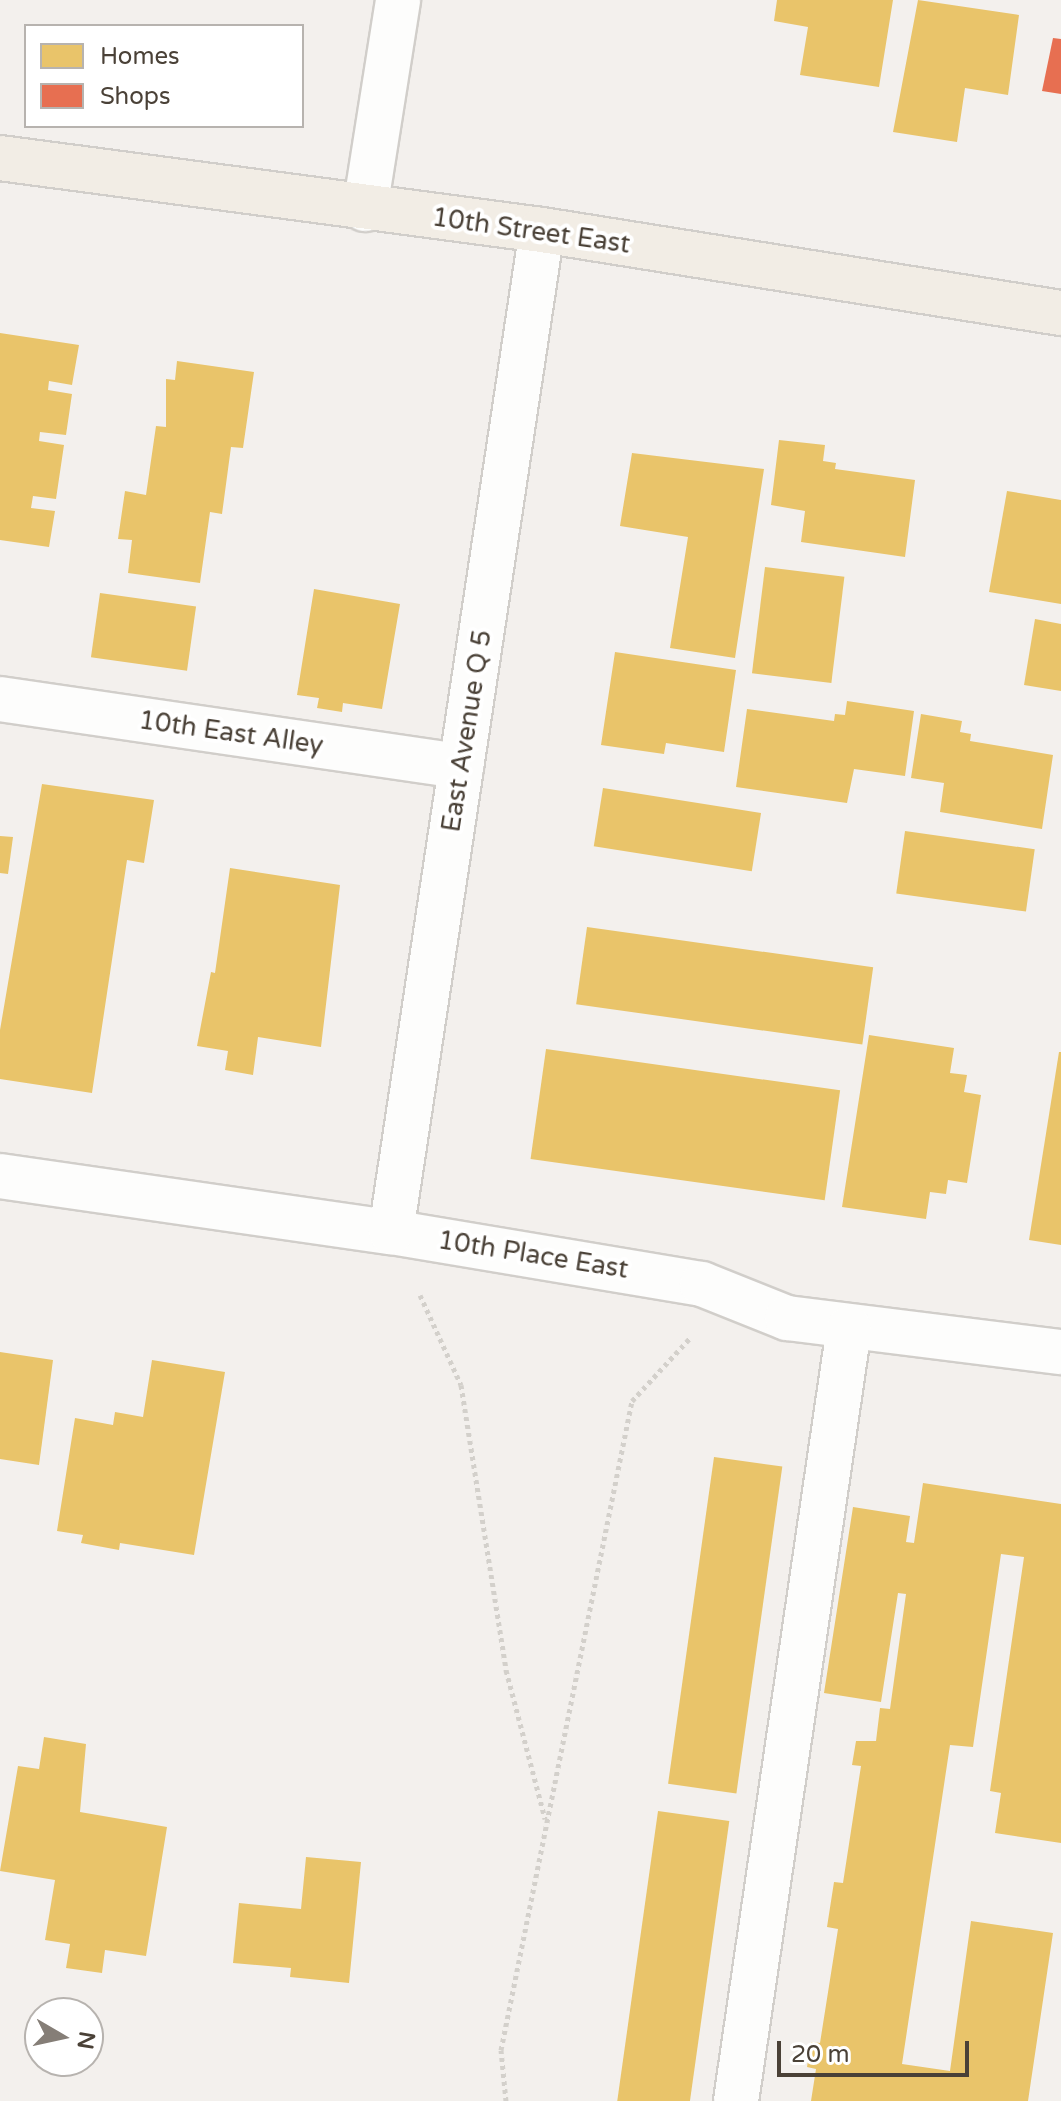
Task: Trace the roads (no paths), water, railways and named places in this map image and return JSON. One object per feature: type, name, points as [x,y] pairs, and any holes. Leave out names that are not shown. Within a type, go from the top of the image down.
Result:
[{"type":"main road","name":"10th Street East","points":[[0,158],[365,209],[542,230],[1061,313]]},
{"type":"street","points":[[365,209],[398,0]]},
{"type":"street","name":"East Avenue Q 5","points":[[391,1232],[542,230]]},
{"type":"street","name":"10th East Alley","points":[[0,699],[461,766]]},
{"type":"street","name":"10th Place East","points":[[0,1176],[391,1232],[702,1284],[787,1318],[1061,1352]]},
{"type":"street","points":[[736,2101],[849,1328]]}]
